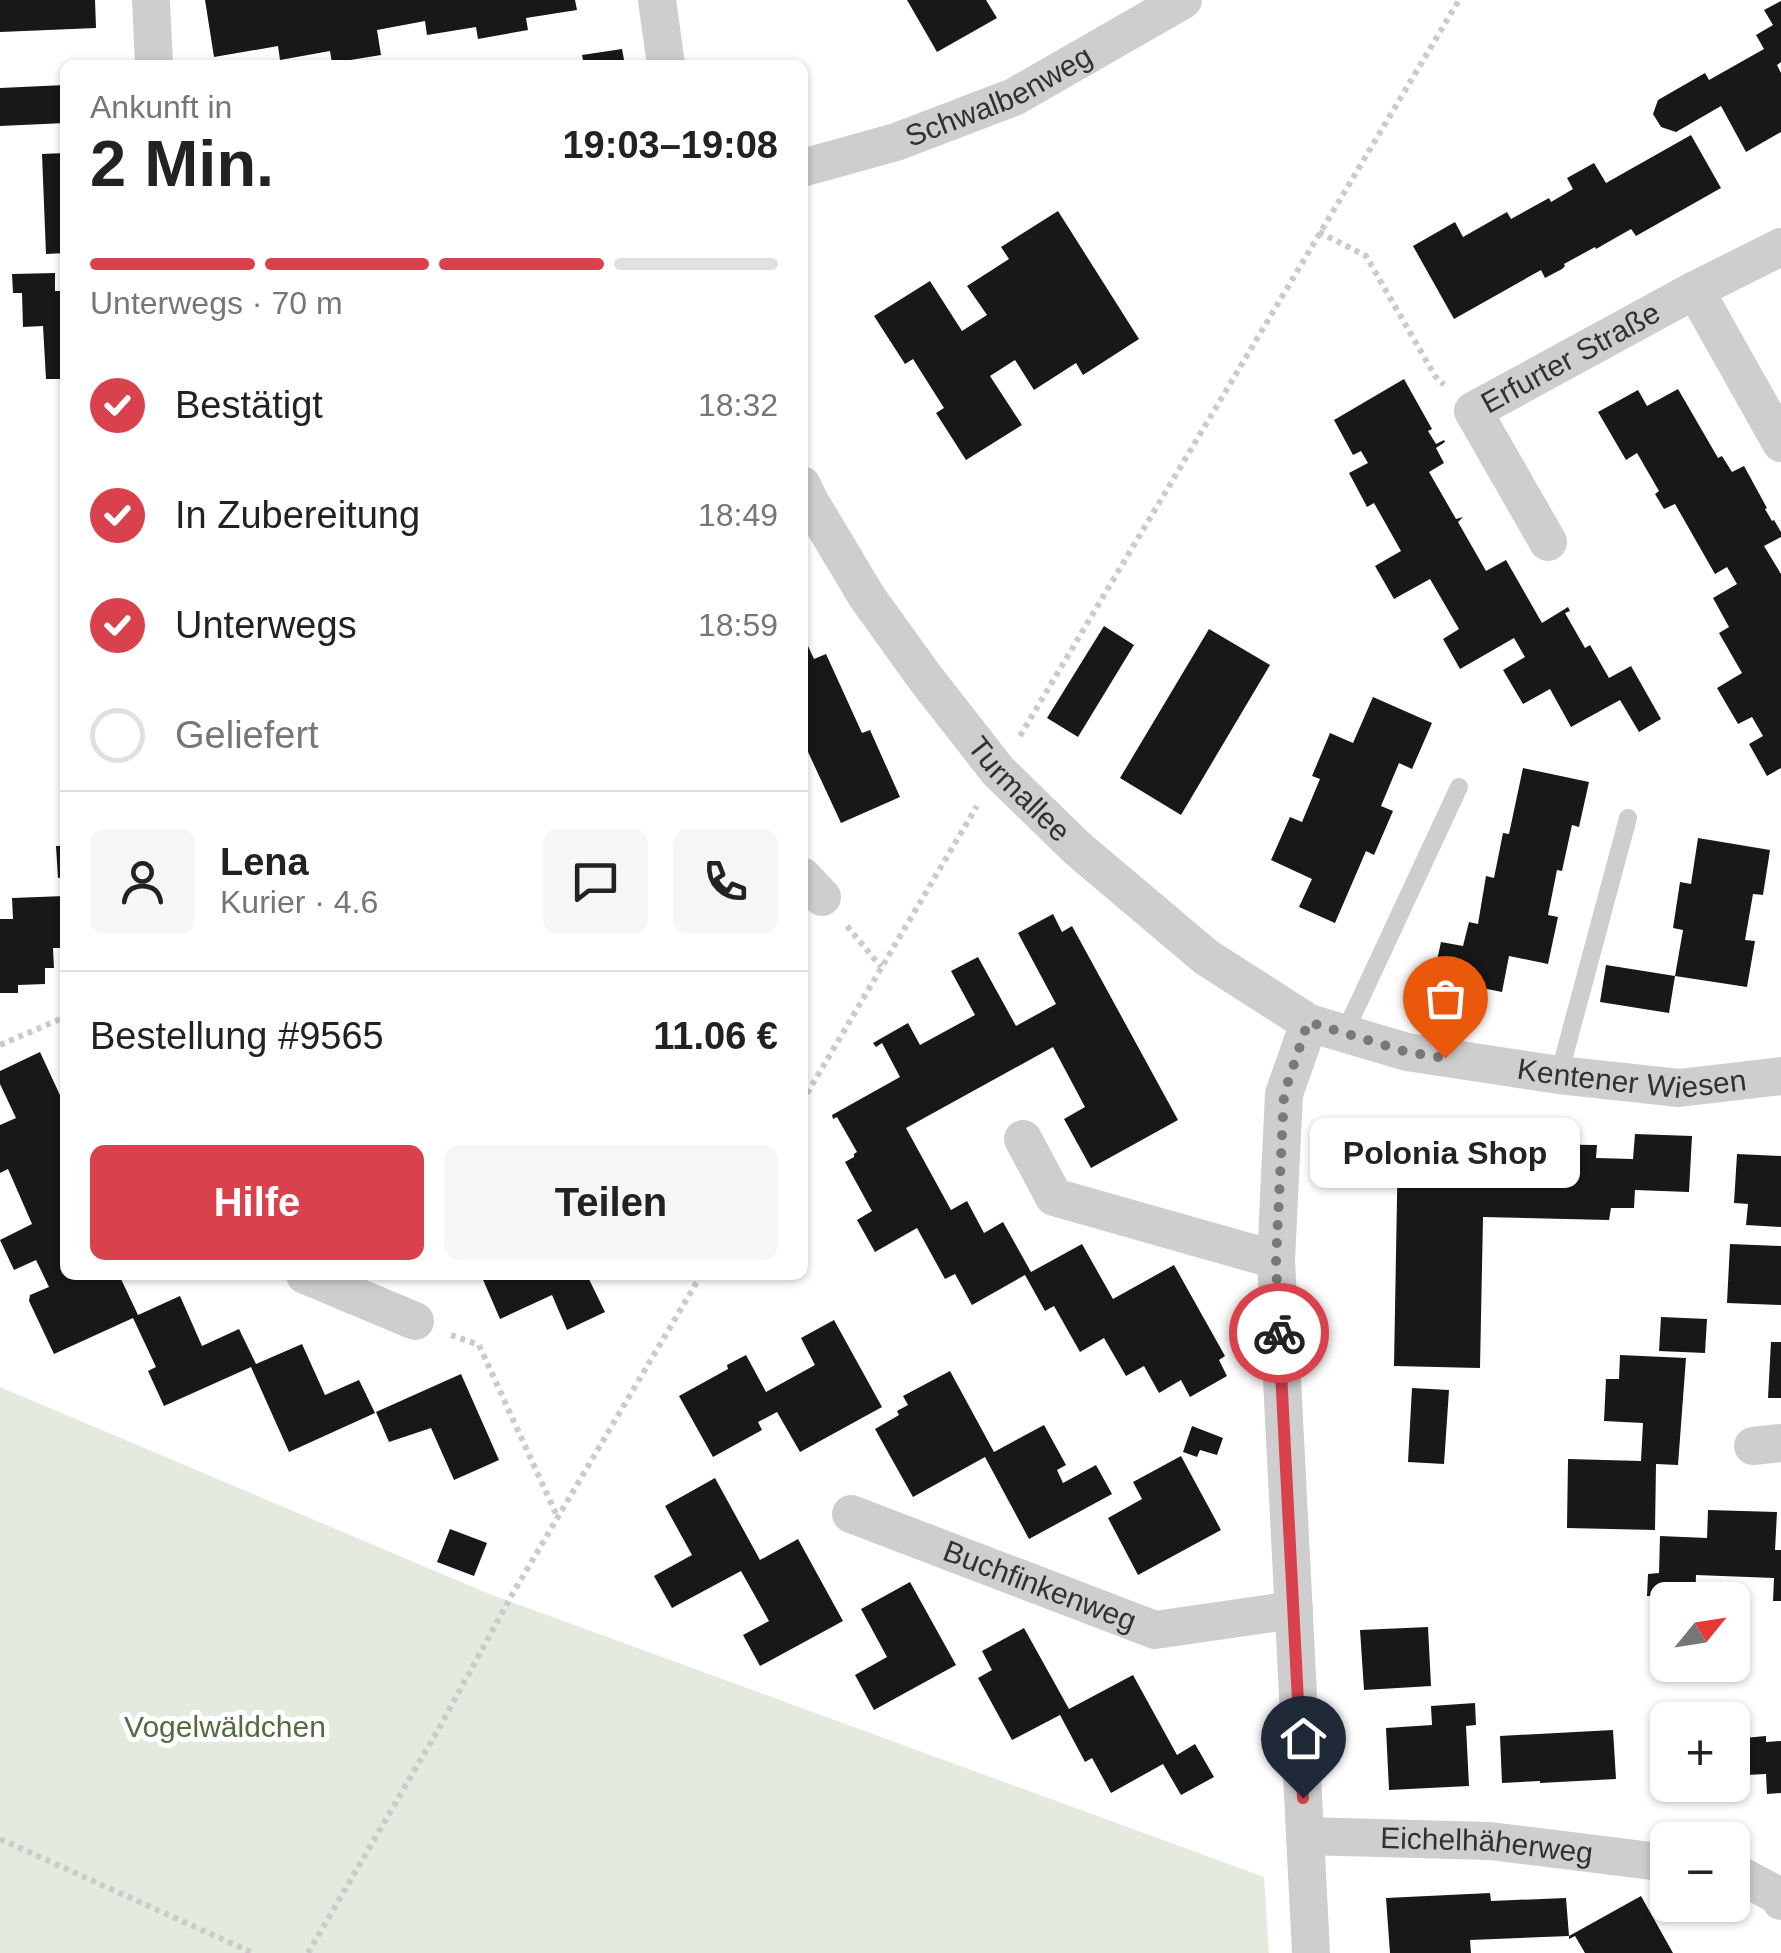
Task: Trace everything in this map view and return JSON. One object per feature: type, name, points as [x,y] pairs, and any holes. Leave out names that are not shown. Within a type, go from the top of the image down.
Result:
[{"type":"street","points":[[151,0],[154,60]]},
{"type":"street","points":[[656,0],[665,60]]},
{"type":"street","name":"Schwalbenweg","points":[[808,166],[896,142],[1014,97],[1183,0]]},
{"type":"street","name":"Erfurter Straße","points":[[1548,542],[1473,412],[1781,247]]},
{"type":"street","name":"Erfurter Straße","points":[[1695,290],[1781,443]]},
{"type":"street","name":"Turmallee","points":[[808,501],[866,598],[998,772],[1077,848],[1206,958],[1308,1022]]},
{"type":"street","points":[[1308,1022],[1284,1094],[1276,1260],[1312,1953]]},
{"type":"street","name":"Kentener Wiesen","points":[[1308,1022],[1407,1052],[1559,1075],[1679,1088],[1781,1076]]},
{"type":"street","points":[[1022,1139],[1054,1197],[1276,1260]]},
{"type":"street","points":[[317,1280],[415,1321]]},
{"type":"street","name":"Buchfinkenweg","points":[[852,1514],[1155,1630],[1294,1610]]},
{"type":"street","name":"Eichelhäherweg","points":[[1305,1836],[1490,1841],[1650,1861]]},
{"type":"street","points":[[1750,1881],[1779,1896],[1781,1901]]},
{"type":"lane","points":[[1344,1034],[1459,786]]},
{"type":"lane","points":[[1559,1075],[1628,818]]},
{"type":"path","points":[[808,1093],[1459,0]]},
{"type":"path","points":[[1319,232],[1366,256],[1435,376],[1473,412]]},
{"type":"path","points":[[812,886],[882,967]]},
{"type":"path","points":[[0,1044],[60,1020]]},
{"type":"path","points":[[308,1953],[513,1593],[698,1280]]},
{"type":"path","points":[[415,1321],[479,1345],[558,1517]]},
{"type":"path","points":[[0,1839],[253,1953]]},
{"type":"green space","name":"Vogelwäldchen","points":[[0,1387],[487,1593],[1264,1877],[1269,1953],[0,1953]]},
{"type":"building","points":[[0,0],[95,0],[96,28],[0,32]]},
{"type":"building","points":[[205,0],[575,0],[577,10],[526,18],[528,30],[478,39],[476,27],[427,35],[425,21],[377,30],[381,55],[350,60],[332,60],[330,51],[280,60],[278,46],[214,57]]},
{"type":"building","points":[[907,0],[986,0],[997,18],[937,52]]},
{"type":"building","points":[[1781,1],[1781,62],[1777,65],[1781,73],[1781,132],[1746,152],[1721,106],[1676,132],[1661,127],[1653,114],[1658,100],[1705,73],[1709,80],[1764,49],[1756,35],[1773,25],[1764,10]]},
{"type":"building","points":[[622,49],[624,60],[583,60],[582,55]]},
{"type":"building","points":[[60,85],[60,123],[0,126],[0,88]]},
{"type":"building","points":[[1691,135],[1721,188],[1636,236],[1631,229],[1595,247],[1545,278],[1541,270],[1454,319],[1413,246],[1455,222],[1463,237],[1507,212],[1511,219],[1549,198],[1551,202],[1573,189],[1567,178],[1594,163],[1606,183]]},
{"type":"building","points":[[60,153],[60,253],[46,254],[42,154]]},
{"type":"building","points":[[1058,211],[1139,339],[1083,375],[1076,363],[1034,390],[1015,360],[990,376],[1022,425],[966,460],[936,413],[944,408],[913,359],[905,364],[874,316],[930,281],[962,331],[987,315],[967,286],[1009,259],[1001,247]]},
{"type":"building","points":[[55,273],[55,291],[60,291],[60,379],[46,379],[43,326],[23,327],[22,293],[13,293],[12,274]]},
{"type":"building","points":[[1404,379],[1432,429],[1428,431],[1436,444],[1445,442],[1436,448],[1444,463],[1429,472],[1456,519],[1463,517],[1458,522],[1486,571],[1506,560],[1542,623],[1568,607],[1570,611],[1565,613],[1585,648],[1590,645],[1609,678],[1631,666],[1661,719],[1639,732],[1620,700],[1571,727],[1550,689],[1523,704],[1503,670],[1525,657],[1514,638],[1460,669],[1443,639],[1459,629],[1430,579],[1394,599],[1375,566],[1401,551],[1374,503],[1367,507],[1349,473],[1368,463],[1361,451],[1353,455],[1334,420]]},
{"type":"building","points":[[1678,389],[1718,458],[1722,456],[1732,472],[1744,466],[1781,532],[1781,537],[1764,546],[1781,574],[1781,768],[1767,776],[1749,744],[1763,736],[1752,717],[1738,724],[1717,688],[1742,673],[1719,633],[1729,627],[1713,598],[1737,584],[1727,567],[1715,574],[1675,504],[1664,509],[1655,494],[1659,491],[1637,453],[1626,460],[1598,412],[1638,390],[1647,406]]},
{"type":"building","points":[[1104,626],[1134,645],[1078,737],[1047,718]]},
{"type":"building","points":[[1209,629],[1270,665],[1181,815],[1120,778]]},
{"type":"building","points":[[808,646],[814,659],[826,654],[862,733],[870,730],[900,797],[841,823],[808,752]]},
{"type":"building","points":[[1373,697],[1432,723],[1412,769],[1399,763],[1381,806],[1393,811],[1374,855],[1366,851],[1335,923],[1299,907],[1312,879],[1271,860],[1290,817],[1302,822],[1320,779],[1312,776],[1330,733],[1353,743]]},
{"type":"building","points":[[1523,768],[1589,782],[1579,827],[1572,825],[1562,871],[1557,870],[1548,915],[1558,917],[1548,964],[1509,956],[1502,992],[1433,978],[1441,942],[1463,946],[1469,922],[1478,924],[1486,876],[1494,878],[1503,833],[1509,834]]},
{"type":"building","points":[[1698,838],[1770,850],[1763,895],[1753,894],[1745,940],[1755,941],[1747,987],[1675,976],[1683,930],[1673,928],[1680,882],[1691,884]]},
{"type":"building","points":[[56,846],[60,846],[60,878]]},
{"type":"building","points":[[60,896],[60,948],[53,948],[54,968],[45,968],[45,984],[18,985],[18,993],[0,993],[0,919],[13,919],[12,898]]},
{"type":"building","points":[[1053,914],[1062,932],[1072,926],[1178,1120],[1091,1168],[1064,1119],[1085,1107],[1053,1047],[906,1128],[951,1210],[967,1201],[984,1233],[1003,1222],[1031,1272],[1082,1244],[1113,1299],[1174,1265],[1225,1356],[1219,1360],[1227,1376],[1190,1397],[1181,1380],[1159,1393],[1144,1366],[1126,1376],[1104,1338],[1080,1352],[1054,1306],[1045,1311],[1025,1275],[972,1305],[955,1274],[945,1279],[917,1228],[875,1252],[857,1220],[872,1211],[845,1162],[857,1152],[837,1117],[833,1119],[832,1115],[900,1077],[882,1043],[876,1047],[873,1043],[908,1023],[920,1045],[975,1015],[951,971],[978,957],[1016,1026],[1056,1004],[1018,933]]},
{"type":"building","points":[[1606,965],[1675,976],[1669,1013],[1600,1002]]},
{"type":"building","points":[[40,1052],[60,1095],[60,1280],[121,1280],[138,1315],[180,1296],[202,1346],[239,1329],[256,1364],[302,1344],[325,1395],[359,1380],[375,1413],[289,1452],[251,1367],[164,1406],[148,1371],[156,1367],[133,1318],[54,1354],[29,1301],[30,1295],[49,1287],[36,1260],[14,1270],[0,1240],[32,1224],[8,1169],[0,1173],[0,1125],[16,1118],[0,1084],[0,1071]]},
{"type":"building","points":[[1635,1134],[1692,1136],[1689,1192],[1635,1190],[1634,1208],[1611,1208],[1609,1220],[1483,1217],[1480,1368],[1394,1366],[1398,1142],[1597,1145],[1596,1158],[1633,1159]]},
{"type":"building","points":[[1737,1154],[1781,1156],[1781,1227],[1746,1225],[1748,1204],[1734,1203]]},
{"type":"building","points":[[1730,1244],[1781,1246],[1781,1305],[1727,1303]]},
{"type":"building","points":[[483,1280],[589,1280],[605,1312],[567,1330],[552,1295],[500,1319]]},
{"type":"building","points":[[1661,1317],[1707,1319],[1705,1353],[1659,1351]]},
{"type":"building","points":[[834,1320],[882,1407],[800,1452],[777,1412],[758,1422],[762,1430],[713,1457],[679,1396],[746,1355],[766,1392],[815,1365],[801,1338]]},
{"type":"building","points":[[1771,1342],[1781,1342],[1781,1398],[1768,1398]]},
{"type":"building","points":[[1620,1355],[1686,1358],[1678,1465],[1656,1464],[1655,1530],[1567,1528],[1568,1459],[1641,1461],[1643,1423],[1604,1421],[1606,1379],[1619,1379]]},
{"type":"building","points":[[950,1371],[994,1452],[1044,1425],[1066,1465],[1057,1470],[1063,1483],[1096,1465],[1112,1494],[1029,1539],[985,1457],[913,1497],[875,1429],[908,1405],[903,1396]]},
{"type":"building","points":[[461,1374],[499,1460],[454,1480],[431,1428],[389,1442],[376,1412]]},
{"type":"building","points":[[1412,1388],[1449,1390],[1444,1464],[1408,1462]]},
{"type":"building","points":[[1192,1426],[1223,1438],[1217,1455],[1200,1450],[1197,1457],[1183,1452]]},
{"type":"building","points":[[1181,1456],[1221,1530],[1138,1575],[1108,1518],[1142,1499],[1133,1482]]},
{"type":"building","points":[[715,1478],[760,1560],[798,1539],[843,1621],[760,1666],[743,1635],[769,1621],[741,1571],[672,1608],[654,1576],[692,1555],[665,1506]]},
{"type":"building","points":[[1708,1510],[1777,1512],[1775,1550],[1781,1550],[1781,1601],[1773,1601],[1774,1578],[1696,1575],[1696,1582],[1650,1582],[1647,1596],[1648,1574],[1659,1573],[1660,1536],[1707,1538]]},
{"type":"building","points":[[450,1529],[487,1543],[474,1576],[437,1562]]},
{"type":"building","points":[[910,1582],[956,1665],[874,1710],[855,1675],[887,1657],[861,1609]]},
{"type":"building","points":[[1428,1627],[1431,1686],[1364,1690],[1360,1630]]},
{"type":"building","points":[[1024,1628],[1069,1709],[1133,1675],[1177,1755],[1195,1744],[1214,1777],[1181,1795],[1163,1764],[1111,1793],[1092,1758],[1085,1762],[1060,1715],[1012,1740],[978,1678],[992,1670],[982,1651]]},
{"type":"building","points":[[1475,1703],[1476,1725],[1466,1726],[1469,1786],[1389,1790],[1386,1728],[1432,1725],[1431,1706]]},
{"type":"building","points":[[1613,1730],[1616,1779],[1502,1783],[1500,1736]]},
{"type":"building","points":[[1766,1736],[1766,1742],[1781,1741],[1781,1793],[1767,1794],[1766,1774],[1750,1775],[1750,1737]]},
{"type":"building","points":[[1490,1893],[1491,1901],[1566,1898],[1569,1936],[1470,1940],[1471,1953],[1390,1953],[1386,1898]]},
{"type":"building","points":[[1641,1896],[1650,1912],[1650,1922],[1656,1922],[1673,1953],[1585,1953],[1575,1936],[1569,1939]]},
{"type":"way so far","points":[[1279,1333],[1276,1260],[1284,1094],[1308,1022],[1407,1052],[1445,1058]]},
{"type":"place","name":"Polonia Shop","points":[[1445,1058]]},
{"type":"route","points":[[1279,1333],[1303,1798]]}]
